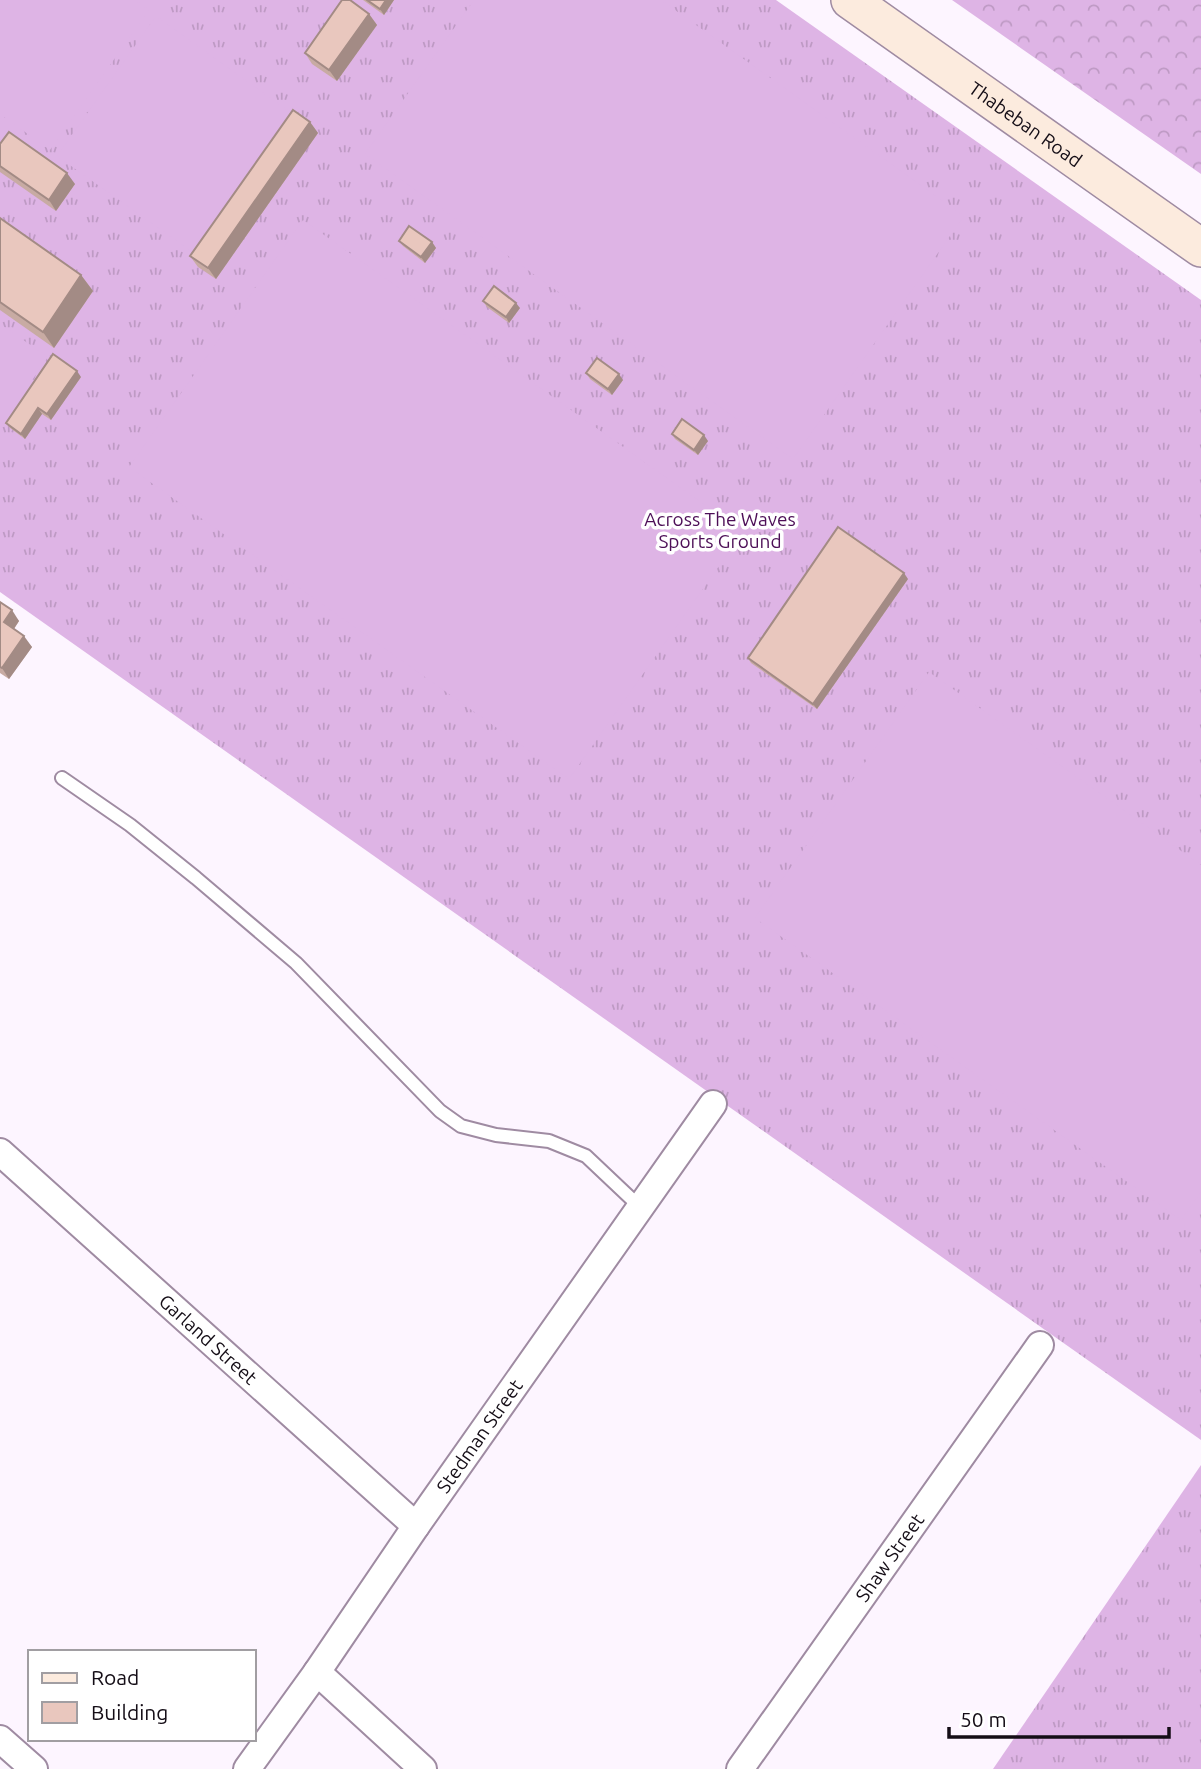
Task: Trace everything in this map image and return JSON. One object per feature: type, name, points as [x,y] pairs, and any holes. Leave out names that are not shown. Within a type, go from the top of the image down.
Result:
[{"type":"street","name":"Thabeban Road","points":[[850,0],[1201,248]]},
{"type":"street","name":"Stedman Street","points":[[247,1769],[713,1104]]},
{"type":"street","name":"Garland Street","points":[[0,1152],[416,1526]]},
{"type":"street","name":"Shaw Street","points":[[740,1769],[1040,1345]]},
{"type":"street","points":[[317,1672],[423,1769]]},
{"type":"street","points":[[0,1739],[34,1769]]},
{"type":"lane","points":[[62,778],[130,825],[296,963],[440,1111],[461,1126],[496,1135],[549,1141],[586,1156],[641,1208]]},
{"type":"green space","name":"Across The Waves Sports Ground","points":[[0,0],[776,0],[1201,300],[1201,1440],[0,592]]},
{"type":"green space","points":[[0,0],[135,0],[149,10],[50,150],[0,114]]},
{"type":"green space","points":[[474,0],[661,0],[964,216],[793,459],[365,154]]},
{"type":"green space","points":[[952,0],[1201,0],[1201,174]]},
{"type":"green space","points":[[156,16],[297,117],[198,256],[57,156]]},
{"type":"green space","points":[[303,220],[743,532],[569,779],[129,467]]},
{"type":"green space","points":[[0,324],[48,357],[0,427]]},
{"type":"green space","points":[[929,672],[1201,865],[1201,1192],[1181,1220],[755,918]]},
{"type":"green space","points":[[1201,1465],[1201,1769],[993,1769]]},
{"type":"building","points":[[342,0],[350,0],[369,14],[329,70],[305,53]]},
{"type":"building","points":[[367,0],[386,0],[380,9]]},
{"type":"building","points":[[293,110],[310,122],[208,268],[190,256]]},
{"type":"building","points":[[9,132],[67,173],[49,200],[0,166],[0,144]]},
{"type":"building","points":[[0,218],[81,275],[43,332],[0,302]]},
{"type":"building","points":[[409,226],[432,242],[421,257],[399,241]]},
{"type":"building","points":[[494,286],[516,303],[506,317],[483,301]]},
{"type":"building","points":[[53,354],[77,371],[47,414],[38,408],[21,434],[6,423]]},
{"type":"building","points":[[597,358],[619,374],[608,389],[586,373]]},
{"type":"building","points":[[682,419],[704,435],[694,450],[672,434]]},
{"type":"building","points":[[838,527],[904,573],[813,704],[748,658]]},
{"type":"building","points":[[0,602],[12,610],[4,622],[24,636],[2,668],[0,667]]}]
